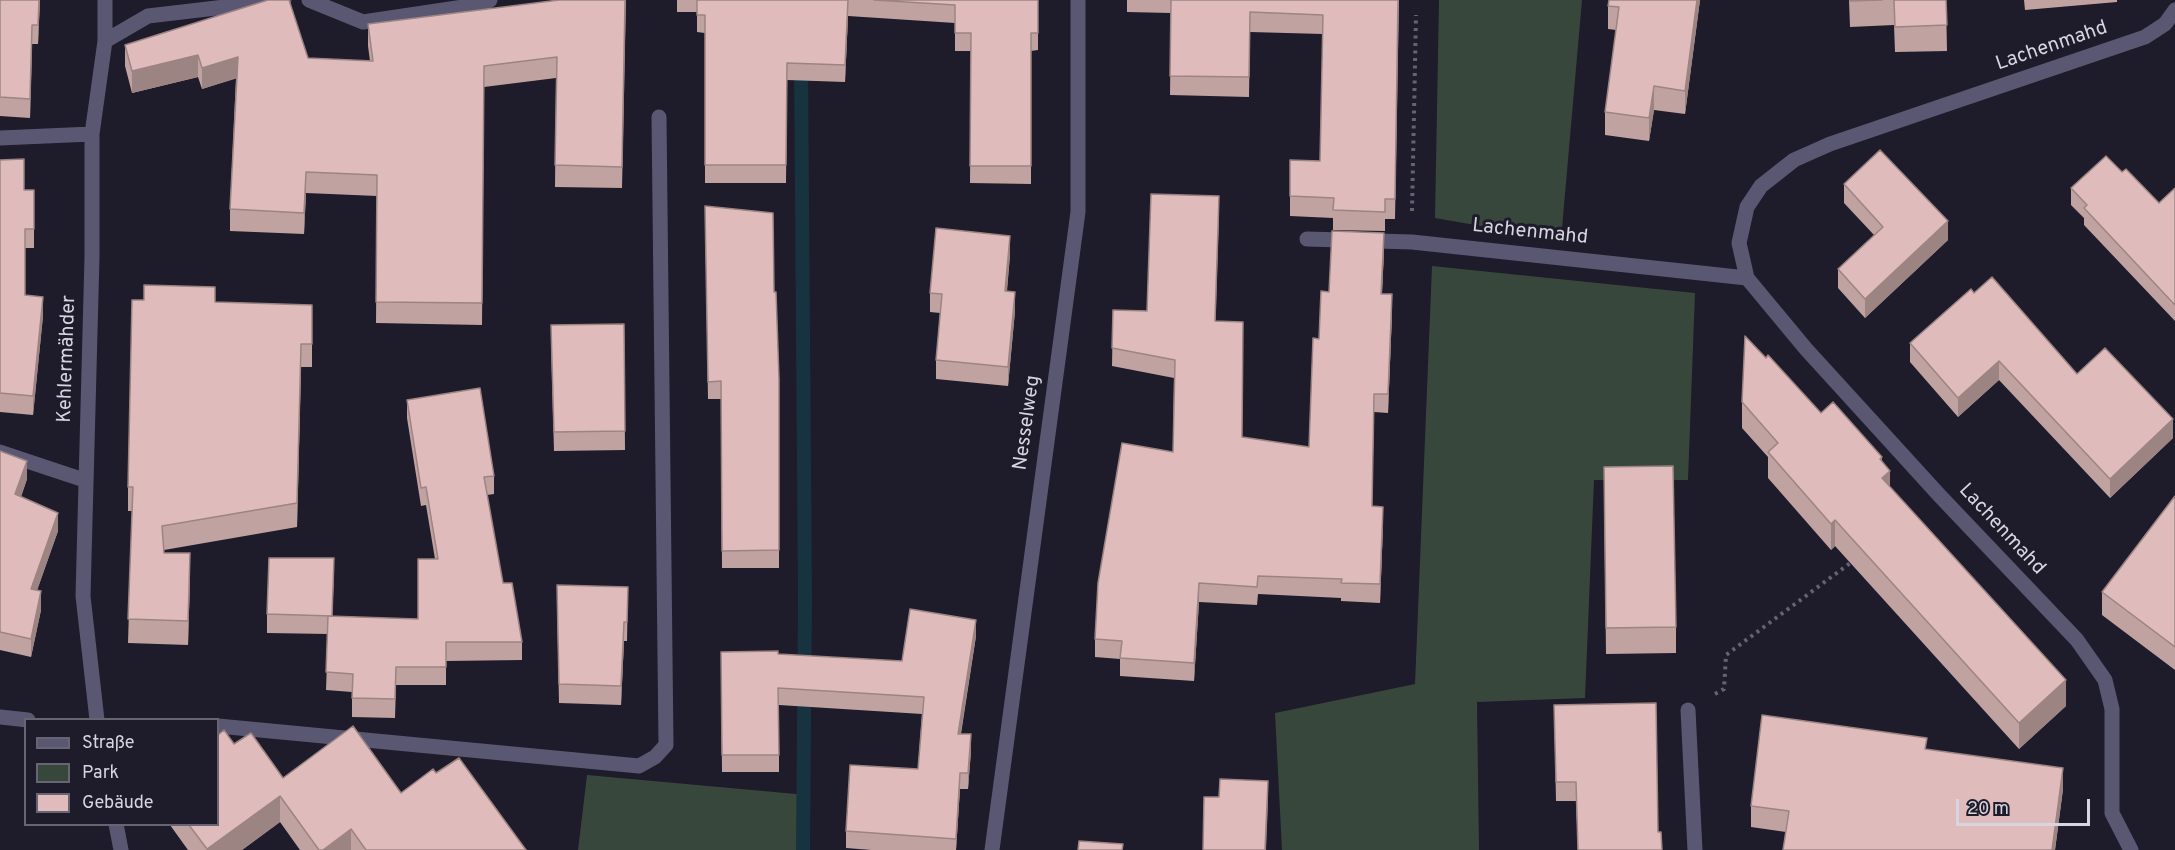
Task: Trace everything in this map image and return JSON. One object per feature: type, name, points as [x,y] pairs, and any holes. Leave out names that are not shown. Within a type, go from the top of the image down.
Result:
[{"type":"street","name":"Kehlermähder","points":[[97,718],[83,596],[84,480],[92,257],[92,134],[105,41],[105,0]]},
{"type":"street","points":[[105,41],[148,16],[284,0]]},
{"type":"street","points":[[309,0],[363,22],[483,4],[490,0]]},
{"type":"street","name":"Nesselweg","points":[[992,850],[1078,212],[1078,0]]},
{"type":"street","name":"Lachenmahd","points":[[2131,850],[2112,813],[2112,709],[2105,680],[2077,640],[1925,480],[1806,349],[1747,278],[1739,243],[1747,207],[1761,186],[1794,160],[1841,140],[2145,37],[2165,24],[2175,10]]},
{"type":"street","points":[[219,726],[639,766],[655,757],[666,745],[659,117]]},
{"type":"street","points":[[0,138],[92,134]]},
{"type":"street","name":"Lachenmahd","points":[[1307,239],[1412,242],[1747,278]]},
{"type":"street","points":[[0,452],[84,480]]},
{"type":"street","points":[[1688,710],[1695,850]]},
{"type":"street","points":[[0,717],[24,720]]},
{"type":"street","points":[[116,826],[120,850]]},
{"type":"path","points":[[1412,242],[1416,15]]},
{"type":"path","points":[[1688,710],[1724,689],[1726,655],[1856,558]]},
{"type":"green space","points":[[1439,0],[1582,0],[1561,240],[1435,218]]},
{"type":"green space","points":[[1432,266],[1695,293],[1688,480],[1594,480],[1585,698],[1477,702],[1479,850],[1282,850],[1275,713],[1415,684]]},
{"type":"green space","points":[[587,775],[807,795],[810,850],[578,850]]},
{"type":"building","points":[[0,0],[39,0],[38,25],[32,25],[30,99],[0,97]]},
{"type":"building","points":[[268,0],[289,0],[308,58],[373,61],[368,24],[559,0],[625,0],[622,167],[555,165],[557,57],[484,66],[482,303],[376,302],[377,175],[306,172],[304,213],[230,209],[238,57],[202,68],[198,55],[132,71],[125,45]]},
{"type":"building","points":[[697,0],[848,0],[845,65],[787,63],[786,165],[705,165],[705,15],[697,15]]},
{"type":"building","points":[[874,0],[1038,0],[1038,33],[1031,33],[1031,166],[970,166],[971,33],[955,33],[955,5]]},
{"type":"building","points":[[1171,0],[1398,0],[1395,199],[1385,199],[1385,212],[1333,210],[1334,198],[1290,196],[1290,160],[1320,161],[1323,15],[1250,12],[1249,77],[1170,76]]},
{"type":"building","points":[[1609,0],[1697,0],[1685,91],[1654,86],[1649,118],[1605,112],[1619,7],[1608,6]]},
{"type":"building","points":[[1894,0],[1946,0],[1947,25],[1895,27]]},
{"type":"building","points":[[1880,150],[1948,221],[1865,299],[1838,269],[1883,227],[1844,184]]},
{"type":"building","points":[[2106,156],[2122,172],[2126,169],[2159,203],[2175,188],[2175,305],[2084,208],[2087,205],[2071,188]]},
{"type":"building","points":[[24,159],[24,190],[34,190],[34,229],[25,229],[25,295],[43,297],[33,396],[0,393],[0,160]]},
{"type":"building","points":[[1151,194],[1219,196],[1215,321],[1243,322],[1242,437],[1309,447],[1313,338],[1319,339],[1321,291],[1329,292],[1332,231],[1384,233],[1381,294],[1392,294],[1388,394],[1374,394],[1372,506],[1383,507],[1380,584],[1341,583],[1342,579],[1258,576],[1257,587],[1199,583],[1194,663],[1120,658],[1122,641],[1095,639],[1098,583],[1122,443],[1173,452],[1175,360],[1112,348],[1113,310],[1147,311]]},
{"type":"building","points":[[705,206],[773,213],[774,292],[776,292],[779,379],[779,550],[722,551],[721,381],[708,382]]},
{"type":"building","points":[[936,228],[1010,236],[1005,291],[1015,292],[1008,367],[936,360],[942,294],[930,293]]},
{"type":"building","points":[[1992,277],[2077,374],[2105,348],[2173,419],[2110,479],[1999,361],[1958,398],[1910,343],[1971,289],[1974,293]]},
{"type":"building","points":[[144,285],[215,287],[215,302],[312,305],[312,344],[301,344],[297,503],[162,526],[164,553],[190,553],[188,621],[128,619],[133,487],[128,487],[132,300],[144,300]]},
{"type":"building","points":[[624,324],[625,431],[554,432],[551,325]]},
{"type":"building","points":[[1745,336],[1766,358],[1768,355],[1821,413],[1833,402],[1882,457],[1880,459],[1890,471],[1882,478],[2066,680],[2019,723],[1835,520],[1831,524],[1768,452],[1778,443],[1742,402]]},
{"type":"building","points":[[480,388],[494,476],[484,477],[503,583],[512,583],[522,642],[446,642],[446,667],[396,667],[395,699],[352,698],[353,674],[326,672],[328,616],[418,619],[418,559],[438,559],[426,487],[421,488],[407,400]]},
{"type":"building","points":[[0,451],[27,461],[15,494],[58,513],[31,589],[41,591],[31,639],[0,632]]},
{"type":"building","points":[[1673,466],[1676,627],[1606,628],[1604,467]]},
{"type":"building","points":[[2175,496],[2175,647],[2102,592]]},
{"type":"building","points":[[269,558],[334,558],[332,616],[267,614]]},
{"type":"building","points":[[557,585],[628,587],[621,686],[559,684]]},
{"type":"building","points":[[910,609],[976,620],[958,734],[971,734],[968,773],[960,773],[956,839],[846,831],[850,765],[918,769],[924,697],[778,688],[779,755],[722,755],[721,652],[778,651],[778,654],[902,661]]},
{"type":"building","points":[[1656,703],[1658,832],[1661,832],[1662,850],[1578,850],[1576,782],[1556,782],[1554,705]]},
{"type":"building","points":[[1762,715],[1927,738],[1925,749],[2063,768],[2052,850],[1783,850],[1789,811],[1751,806]]},
{"type":"building","points":[[353,726],[401,793],[433,769],[436,773],[459,758],[526,850],[366,850],[351,829],[323,850],[319,850],[280,796],[207,849],[190,826],[219,826],[219,734],[224,730],[234,744],[251,733],[283,778]]},
{"type":"building","points":[[1220,779],[1268,781],[1265,850],[1203,850],[1204,797],[1219,797]]},
{"type":"building","points":[[1079,841],[1123,844],[1122,850],[1078,850]]},
{"type":"waterway","points":[[801,63],[805,600],[803,850]]}]
